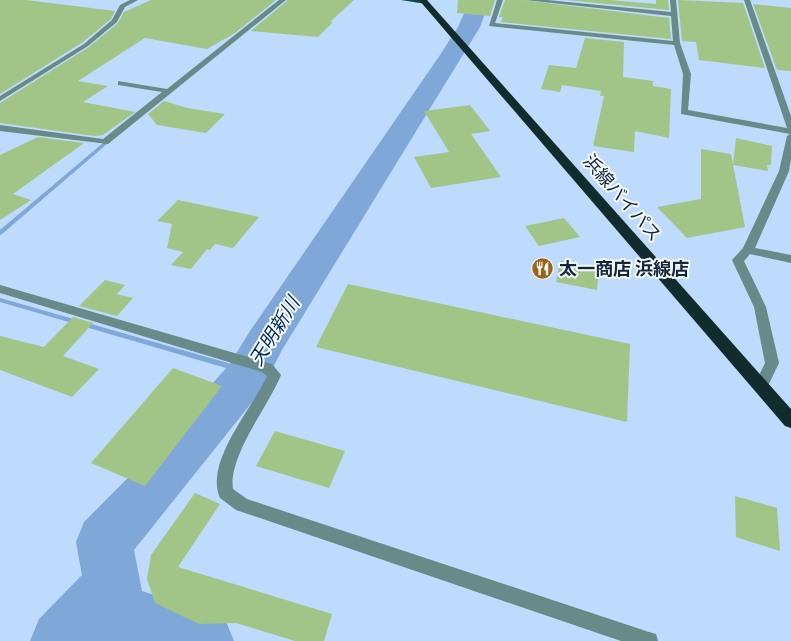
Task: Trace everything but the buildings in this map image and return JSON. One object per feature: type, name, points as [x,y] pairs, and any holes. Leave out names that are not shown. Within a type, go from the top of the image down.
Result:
[{"type":"highway","name":"浜線バイパス","points":[[424,1],[791,421]]},
{"type":"main road","points":[[404,0],[424,1]]},
{"type":"street","points":[[0,99],[86,45],[116,21],[122,6],[135,0]]},
{"type":"street","points":[[0,128],[105,142],[283,0]]},
{"type":"street","points":[[500,0],[491,24],[677,43]]},
{"type":"street","points":[[528,0],[674,14]]},
{"type":"street","points":[[673,0],[677,43],[687,74],[684,112],[791,130],[747,0]]},
{"type":"street","points":[[121,83],[168,91]]},
{"type":"street","points":[[760,386],[772,363],[760,307],[738,260],[748,250],[787,171],[791,136]]},
{"type":"street","points":[[748,250],[791,259]]},
{"type":"street","points":[[0,289],[267,368],[274,375],[270,387],[234,451],[224,477],[226,493],[242,505],[650,641]]},
{"type":"waterway","name":"天明新川","points":[[112,579],[104,542],[148,494],[245,378],[265,342],[452,55],[469,27],[480,0]]},
{"type":"waterway","points":[[0,233],[112,138]]},
{"type":"waterway","points":[[0,300],[228,366],[245,378]]},
{"type":"waterway","name":"天明新川","points":[[61,641],[104,595],[112,579]]},
{"type":"waterway","points":[[112,579],[113,613],[203,641]]},
{"type":"place","name":"太一商店 浜線店","points":[[543,269]]}]
